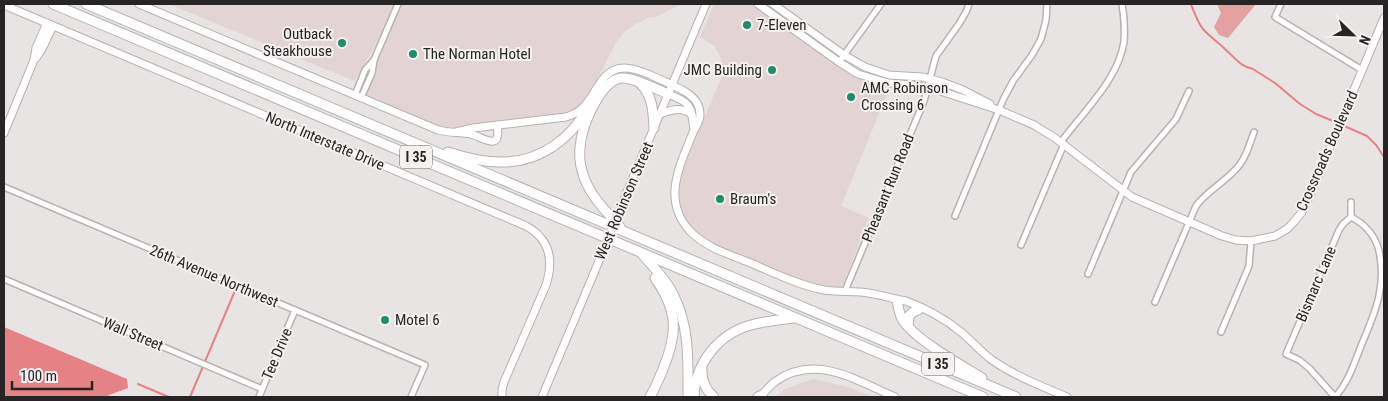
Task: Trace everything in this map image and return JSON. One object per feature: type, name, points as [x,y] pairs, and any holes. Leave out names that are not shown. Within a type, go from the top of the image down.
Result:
[{"type":"highway","name":"I 35","points":[[53,4],[983,397]]},
{"type":"highway","name":"I 35","points":[[86,4],[1016,397]]},
{"type":"highway","points":[[623,231],[588,187],[581,167],[580,148],[585,124],[598,97],[612,81],[623,78],[668,94]]},
{"type":"highway","points":[[640,83],[650,98],[654,128]]},
{"type":"highway","points":[[413,142],[458,155],[493,162],[524,159],[551,148],[568,134],[585,113],[592,98]]},
{"type":"highway","points":[[640,252],[666,295],[673,314],[674,324],[671,348],[650,397]]},
{"type":"highway","points":[[640,252],[668,284],[681,313],[687,340],[688,397]]},
{"type":"highway","points":[[897,300],[902,317],[908,326],[937,349],[1003,392]]},
{"type":"highway","points":[[908,326],[909,316],[918,310]]},
{"type":"highway","points":[[694,397],[696,381],[703,363],[720,341],[739,329],[763,322],[796,318]]},
{"type":"highway","points":[[703,363],[703,381],[714,397]]},
{"type":"main road","points":[[139,4],[438,130],[473,135],[485,141],[491,141],[497,136],[497,125]]},
{"type":"main road","name":"West Robinson Street","points":[[542,397],[706,4]]},
{"type":"main road","name":"Crossroads Boulevard","points":[[758,4],[858,74],[888,83],[934,89],[999,110],[1040,127],[1123,190],[1145,203],[1229,238],[1251,241],[1265,239],[1282,232],[1298,218],[1308,201],[1384,18]]},
{"type":"main road","name":"Crossroads Boulevard","points":[[773,4],[859,65],[889,75],[922,77],[942,82],[963,90],[999,110]]},
{"type":"main road","name":"North Interstate Drive","points":[[4,5],[517,222],[537,233],[549,251],[550,273],[504,382],[502,397]]},
{"type":"main road","points":[[4,133],[34,60],[36,48],[50,24]]},
{"type":"main road","points":[[456,132],[572,115],[582,109],[592,98],[605,77],[618,69],[636,69],[672,84],[690,95],[698,105],[700,118],[678,170],[674,189],[678,211],[688,229],[706,244],[792,281],[819,289],[870,293],[903,300],[917,306],[961,332],[990,359],[1002,367],[1030,382],[1067,397]]},
{"type":"main road","points":[[668,94],[686,103],[690,108],[693,116],[694,130]]},
{"type":"main road","points":[[660,114],[678,109],[687,111],[693,116]]},
{"type":"main road","points":[[897,300],[902,304],[942,320]]},
{"type":"main road","points":[[760,397],[775,382],[788,374],[814,369],[829,370],[892,397]]},
{"type":"street","points":[[358,96],[365,70],[374,60],[398,4]]},
{"type":"street","points":[[839,62],[881,4]]},
{"type":"street","name":"Pheasant Run Road","points":[[845,292],[924,101],[936,56],[963,18],[969,4]]},
{"type":"street","points":[[955,216],[1003,100],[1013,81],[1042,39],[1047,4]]},
{"type":"street","points":[[1021,245],[1062,143],[1103,88],[1116,66],[1124,42],[1125,29],[1122,4]]},
{"type":"street","points":[[1281,4],[1275,17],[1362,70]]},
{"type":"street","points":[[1088,274],[1134,168],[1178,116],[1189,91]]},
{"type":"street","points":[[1155,302],[1193,210],[1201,200],[1238,167],[1254,132]]},
{"type":"street","name":"26th Avenue Northwest","points":[[4,187],[425,365],[411,397]]},
{"type":"street","points":[[1335,397],[1343,389],[1349,377],[1377,307],[1383,286],[1382,262],[1374,238],[1364,224],[1351,217],[1351,202]]},
{"type":"street","name":"Bismarc Lane","points":[[1335,397],[1310,368],[1286,354],[1339,230],[1351,217]]},
{"type":"street","points":[[1221,332],[1249,266],[1251,241]]},
{"type":"street","name":"Wall Street","points":[[4,279],[262,389]]},
{"type":"street","name":"Tee Drive","points":[[259,397],[295,310]]},
{"type":"shaded area","points":[[169,4],[395,4],[380,38],[354,81]]},
{"type":"shaded area","points":[[401,4],[681,4],[656,17],[648,18],[625,31],[617,41],[585,103],[569,115],[446,130],[364,97],[388,32]]},
{"type":"shaded area","points":[[714,4],[753,4],[859,78],[890,87],[841,206],[869,218],[842,287],[839,289],[803,282],[709,243],[695,232],[684,219],[678,194],[682,170],[723,74],[721,58],[714,46],[700,37]]},
{"type":"shaded area","points":[[1217,4],[1256,4],[1228,38],[1219,35],[1214,27],[1221,13]]},
{"type":"shaded area","points":[[4,327],[127,379],[128,388],[104,397],[4,397]]},
{"type":"shaded area","points":[[813,379],[844,386],[875,397],[775,397],[785,389]]},
{"type":"waterway","points":[[1191,4],[1203,29],[1238,62],[1275,83],[1300,104],[1316,114],[1338,123]]},
{"type":"waterway","points":[[1342,125],[1367,136],[1384,157]]},
{"type":"waterway","points":[[190,397],[237,286]]},
{"type":"waterway","points":[[138,384],[169,397]]},
{"type":"place","name":"7-Eleven","points":[[747,25]]},
{"type":"place","name":"Outback Steakhouse","points":[[342,43]]},
{"type":"place","name":"The Norman Hotel","points":[[413,54]]},
{"type":"place","name":"JMC Building","points":[[772,70]]},
{"type":"place","name":"AMC Robinson Crossing 6","points":[[851,97]]},
{"type":"place","name":"Braum's","points":[[720,199]]},
{"type":"place","name":"Motel 6","points":[[385,320]]}]
